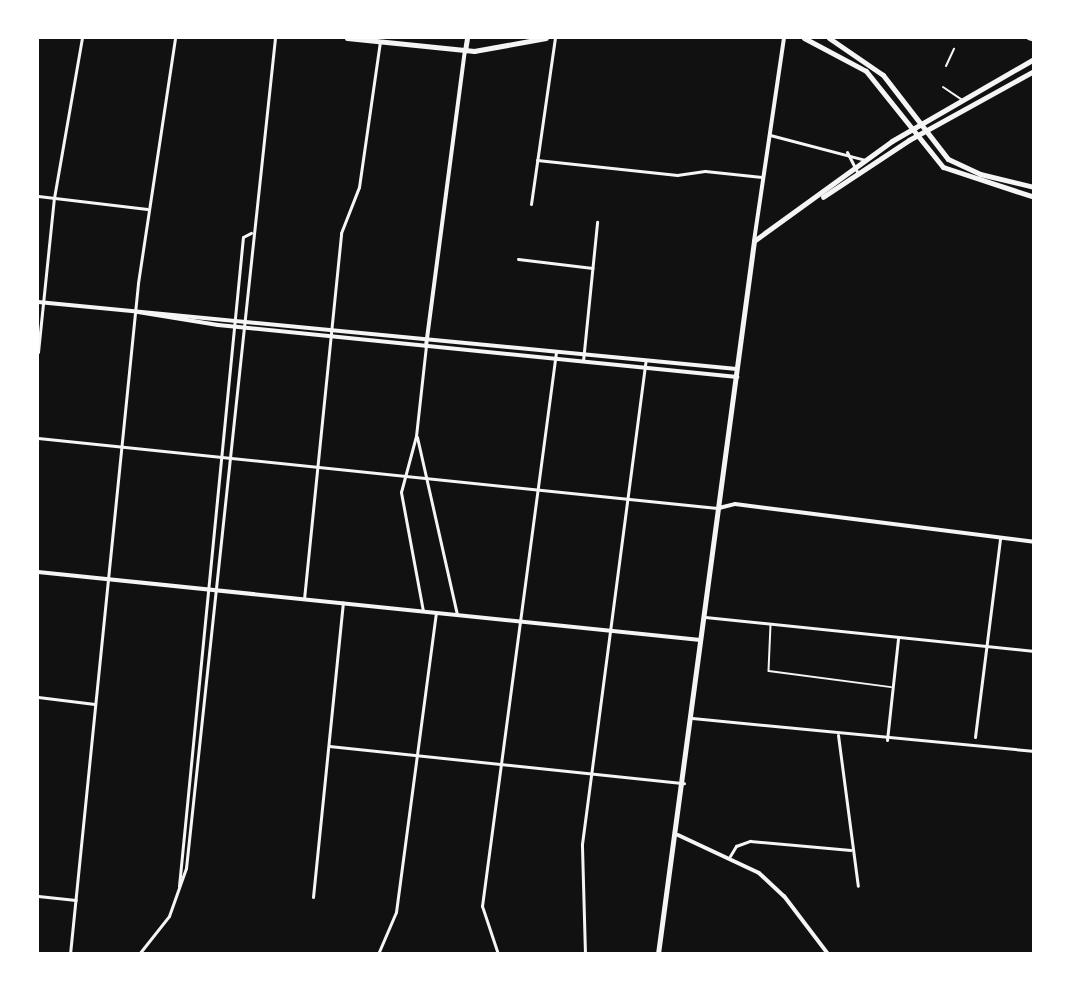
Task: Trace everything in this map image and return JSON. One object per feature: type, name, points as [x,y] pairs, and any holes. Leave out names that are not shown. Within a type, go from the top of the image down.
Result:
[{"type":"highway","points":[[347,38],[465,51],[546,38]]},
{"type":"highway","points":[[804,38],[856,63],[916,136],[954,174],[1034,197]]},
{"type":"highway","points":[[829,38],[883,75],[920,126],[956,164],[1034,187]]},
{"type":"main road","points":[[465,51],[467,38]]},
{"type":"main road","points":[[819,199],[865,160],[911,130],[964,102],[1034,59]]},
{"type":"main road","points":[[658,954],[678,835],[701,640],[754,241],[916,136],[1034,71]]},
{"type":"street","points":[[38,352],[40,302],[54,198],[82,38]]},
{"type":"street","points":[[70,954],[147,209],[175,38]]},
{"type":"street","points":[[138,954],[161,929],[186,867],[251,233],[275,38]]},
{"type":"street","points":[[404,46],[405,38]]},
{"type":"street","points":[[531,204],[555,38]]},
{"type":"street","points":[[754,241],[784,38]]},
{"type":"street","points":[[1028,38],[1034,40]]},
{"type":"street","points":[[304,599],[341,233],[359,187],[380,42]]},
{"type":"street","points":[[946,66],[954,49]]},
{"type":"street","points":[[423,611],[402,504],[402,475],[416,436],[465,51]]},
{"type":"street","points":[[943,87],[964,102]]},
{"type":"street","points":[[769,134],[847,152],[865,160]]},
{"type":"street","points":[[847,152],[859,175]]},
{"type":"street","points":[[537,160],[677,175],[705,171],[762,177]]},
{"type":"street","points":[[38,196],[147,209]]},
{"type":"street","points":[[583,361],[597,222]]},
{"type":"street","points":[[178,886],[243,237],[251,233]]},
{"type":"street","points":[[518,259],[592,268]]},
{"type":"street","points":[[40,302],[738,369]]},
{"type":"street","points":[[137,312],[241,327],[737,377]]},
{"type":"street","points":[[498,954],[482,910],[556,352]]},
{"type":"street","points":[[585,954],[580,871],[646,360]]},
{"type":"street","points":[[416,436],[457,615]]},
{"type":"street","points":[[38,438],[719,508],[735,504],[1034,542]]},
{"type":"street","points":[[975,736],[1000,538]]},
{"type":"street","points":[[38,572],[701,640]]},
{"type":"street","points":[[313,897],[343,603]]},
{"type":"street","points":[[378,954],[396,912],[436,613]]},
{"type":"street","points":[[705,617],[1034,651]]},
{"type":"street","points":[[887,740],[898,638]]},
{"type":"street","points":[[38,697],[96,704]]},
{"type":"street","points":[[692,718],[887,740],[1034,751]]},
{"type":"street","points":[[838,735],[851,850],[858,886]]},
{"type":"street","points":[[329,746],[684,783]]},
{"type":"street","points":[[678,835],[730,856],[778,890],[828,954]]},
{"type":"street","points":[[730,856],[736,846],[750,841],[851,850]]},
{"type":"street","points":[[38,896],[76,900]]},
{"type":"lane","points":[[771,624],[769,671],[892,687]]}]
